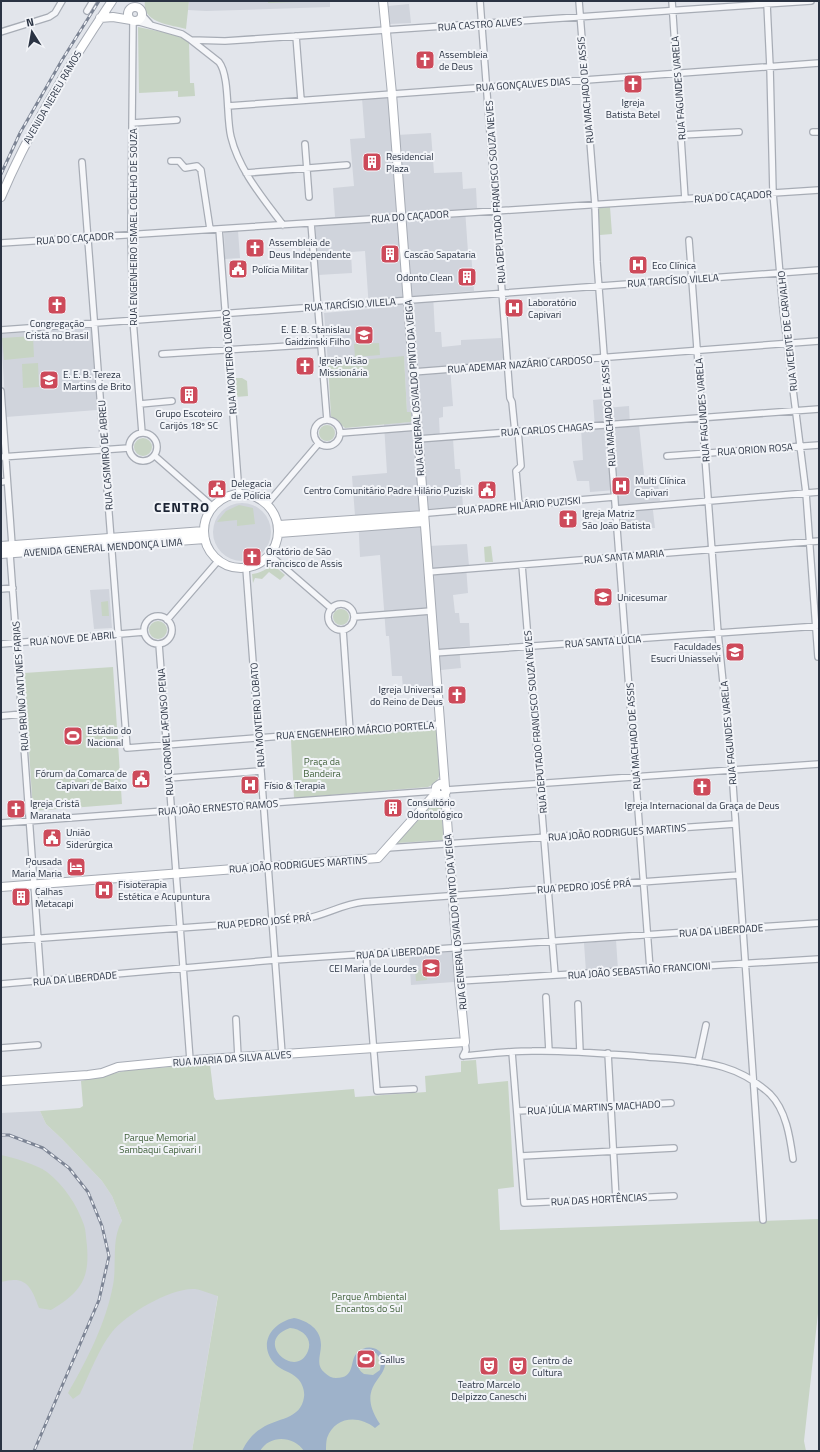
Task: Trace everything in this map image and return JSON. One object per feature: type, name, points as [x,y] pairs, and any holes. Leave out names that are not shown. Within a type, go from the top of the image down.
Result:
[{"type":"street","points":[[1,32],[49,17],[55,13],[62,1]]},
{"type":"street","points":[[87,11],[93,1]]},
{"type":"street","name":"AVENIDA NEREU RAMOS","points":[[1,197],[21,152],[70,65],[112,1]]},
{"type":"street","name":"RUA GENERAL OSVALDO PINTO DA VEIGA","points":[[383,1],[392,94],[444,776],[441,790],[449,843],[465,1046]]},
{"type":"street","name":"RUA DEPUTADO FRANCISCO SOUZA NEVES","points":[[480,1],[508,364],[521,466],[516,471],[519,505]]},
{"type":"street","name":"RUA MACHADO DE ASSIS","points":[[579,1],[595,204],[598,286],[650,969]]},
{"type":"street","name":"RUA FAGUNDES VARELA","points":[[672,1],[686,199]]},
{"type":"street","name":"RUA CASTRO ALVES","points":[[100,18],[137,14],[153,26],[182,34],[191,40],[225,41],[810,1]]},
{"type":"street","name":"RUA VICENTE DE CARVALHO","points":[[767,4],[773,193],[787,343],[806,493],[818,626],[818,657]]},
{"type":"street","points":[[100,18],[131,6]]},
{"type":"street","points":[[131,6],[128,15],[137,14]]},
{"type":"street","name":"RUA ENGENHEIRO ISMAEL COELHO DE SOUZA","points":[[137,14],[132,123],[131,234],[133,320],[142,432]]},
{"type":"street","points":[[296,36],[301,100]]},
{"type":"street","points":[[191,40],[222,65],[225,76],[231,137],[246,173],[282,225]]},
{"type":"street","name":"RUA GONÇALVES DIAS","points":[[228,106],[819,63]]},
{"type":"street","points":[[132,123],[178,120]]},
{"type":"street","points":[[681,135],[738,132]]},
{"type":"street","points":[[305,144],[309,197]]},
{"type":"street","points":[[171,160],[179,161],[185,168],[197,166],[201,170],[210,229]]},
{"type":"street","name":"RUA CASIMIRO DE ABREU","points":[[82,162],[127,748]]},
{"type":"street","points":[[246,173],[347,165]]},
{"type":"street","name":"RUA DO CAÇADOR","points":[[1,243],[819,190]]},
{"type":"street","points":[[311,223],[327,420]]},
{"type":"street","name":"RUA MONTEIRO LOBATO","points":[[219,229],[239,494]]},
{"type":"street","name":"RUA FAGUNDES VARELA","points":[[689,240],[718,633],[732,771],[763,1220]]},
{"type":"street","name":"RUA TARCÍSIO VILELA","points":[[1,330],[819,270]]},
{"type":"street","name":"RUA ADEMAR NAZÁRIO CARDOSO","points":[[413,372],[819,341]]},
{"type":"street","points":[[162,354],[321,344]]},
{"type":"street","name":"RUA BRUNO ANTUNES FARIAS","points":[[1,391],[4,482],[11,550],[41,980]]},
{"type":"street","points":[[140,404],[172,401]]},
{"type":"street","name":"RUA CARLOS CHAGAS","points":[[418,439],[819,409]]},
{"type":"street","points":[[327,420],[335,422],[338,425],[340,433],[334,444],[326,446],[319,443],[315,436],[315,428],[320,422],[327,420]]},
{"type":"street","points":[[340,433],[417,427]]},
{"type":"street","points":[[142,432],[151,435],[157,442],[157,451],[155,456],[147,461],[137,460],[130,454],[129,448],[132,438],[136,434],[142,432]]},
{"type":"street","points":[[267,504],[319,443]]},
{"type":"street","name":"RUA ORION ROSA","points":[[668,456],[819,445]]},
{"type":"street","points":[[3,457],[129,448]]},
{"type":"street","points":[[155,456],[213,507]]},
{"type":"street","points":[[615,509],[819,492]]},
{"type":"street","points":[[239,494],[249,495],[260,499],[267,504],[276,516],[279,529],[278,540],[271,556],[257,565],[246,568],[226,566],[218,561],[207,546],[205,535],[205,523],[213,507],[229,496],[239,494]]},
{"type":"street","name":"RUA PADRE HILÁRIO PUZISKI","points":[[424,518],[428,513],[614,497]]},
{"type":"street","points":[[279,529],[424,518]]},
{"type":"street","name":"AVENIDA GENERAL MENDONÇA LIMA","points":[[1,554],[11,550],[205,535]]},
{"type":"street","name":"RUA SANTA MARIA","points":[[428,572],[819,541]]},
{"type":"street","name":"AVENIDA GENERAL MENDONÇA LIMA","points":[[1,546],[11,550]]},
{"type":"street","points":[[271,556],[332,609]]},
{"type":"street","points":[[167,620],[218,561]]},
{"type":"street","name":"RUA DEPUTADO FRANCISCO SOUZA NEVES","points":[[522,565],[555,975]]},
{"type":"street","name":"RUA MONTEIRO LOBATO","points":[[246,568],[282,1054]]},
{"type":"street","points":[[1,589],[13,588]]},
{"type":"street","points":[[338,605],[346,605],[352,610],[354,617],[351,626],[343,630],[335,628],[330,623],[329,616],[332,609],[338,605]]},
{"type":"street","points":[[354,617],[431,611]]},
{"type":"street","points":[[161,617],[167,620],[171,626],[171,634],[166,641],[158,644],[150,642],[145,636],[144,632],[146,624],[152,618],[161,617]]},
{"type":"street","name":"RUA SANTA LÚCIA","points":[[434,653],[818,626]]},
{"type":"street","points":[[343,630],[350,731]]},
{"type":"street","name":"RUA NOVE DE ABRIL","points":[[1,644],[144,632]]},
{"type":"street","name":"RUA CORONEL AFONSO PENA","points":[[158,644],[190,1060]]},
{"type":"street","points":[[1,716],[22,714]]},
{"type":"street","name":"RUA ENGENHEIRO MÁRCIO PORTELA","points":[[127,748],[440,724]]},
{"type":"street","name":"RUA JOÃO ERNESTO RAMOS","points":[[1,823],[441,790],[819,764]]},
{"type":"street","points":[[169,778],[261,771]]},
{"type":"street","points":[[387,848],[441,790]]},
{"type":"street","name":"RUA JOÃO RODRIGUES MARTINS","points":[[1,887],[378,858],[387,848],[735,824]]},
{"type":"street","name":"RUA PEDRO JOSÉ PRÁ","points":[[1,941],[310,918],[356,902],[739,875]]},
{"type":"street","name":"RUA DA LIBERDADE","points":[[1,984],[275,960],[819,923]]},
{"type":"street","points":[[366,954],[377,1091],[414,1089]]},
{"type":"street","name":"RUA JOÃO SEBASTIÃO FRANCIONI","points":[[459,981],[819,959]]},
{"type":"street","points":[[546,997],[549,1051]]},
{"type":"street","points":[[578,1004],[580,1052]]},
{"type":"street","points":[[236,1019],[238,1057]]},
{"type":"street","points":[[698,1062],[706,1025]]},
{"type":"street","points":[[1,1048],[38,1045]]},
{"type":"street","points":[[465,1046],[463,1056],[549,1051],[608,1053],[698,1062],[724,1068],[753,1081],[769,1094],[780,1108],[791,1140],[793,1159]]},
{"type":"street","points":[[465,1046],[470,1055]]},
{"type":"street","name":"RUA MARIA DA SILVA ALVES","points":[[1,1081],[88,1075],[102,1073],[118,1067],[190,1060],[374,1048],[465,1046]]},
{"type":"street","points":[[512,1052],[521,1156],[674,1148]]},
{"type":"street","points":[[608,1053],[616,1199]]},
{"type":"street","name":"RUA JÚLIA MARTINS MACHADO","points":[[517,1111],[671,1103]]},
{"type":"street","name":"RUA DAS HORTÊNCIAS","points":[[521,1156],[524,1203],[674,1196]]},
{"type":"shaded area","points":[[189,1],[330,1],[330,7],[206,11],[188,10]]},
{"type":"shaded area","points":[[409,4],[411,23],[389,24],[388,6]]},
{"type":"shaded area","points":[[394,96],[397,135],[431,133],[434,173],[462,172],[463,189],[476,188],[477,208],[465,209],[468,252],[471,252],[474,291],[433,294],[435,332],[441,332],[442,347],[461,345],[461,340],[501,338],[503,358],[500,363],[450,367],[453,406],[443,407],[443,417],[439,418],[440,440],[453,439],[455,469],[460,469],[463,506],[426,509],[429,546],[467,544],[469,566],[466,566],[468,593],[453,595],[455,613],[459,613],[460,623],[469,623],[470,646],[459,647],[461,668],[431,671],[433,687],[403,689],[402,676],[392,676],[389,636],[386,636],[380,555],[360,557],[358,516],[355,516],[352,476],[387,473],[384,424],[411,422],[407,412],[404,357],[328,363],[324,313],[369,309],[365,251],[351,252],[352,273],[318,275],[315,219],[335,217],[333,188],[354,186],[350,139],[365,138],[362,98]]},
{"type":"shaded area","points":[[238,231],[240,258],[225,259],[224,232]]},
{"type":"shaded area","name":"E. E. B. Tereza Martins de Brito","points":[[91,327],[97,410],[6,417],[1,334]]},
{"type":"shaded area","points":[[604,399],[605,408],[629,406],[630,426],[639,425],[645,484],[658,483],[660,501],[652,502],[655,528],[619,531],[616,490],[590,492],[589,481],[577,481],[573,461],[583,460],[581,429],[595,428],[593,400]]},
{"type":"shaded area","points":[[242,503],[258,508],[266,516],[271,532],[266,548],[258,556],[242,561],[226,556],[218,548],[213,532],[218,516],[226,508]]},
{"type":"shaded area","points":[[109,589],[112,628],[94,629],[90,590]]},
{"type":"shaded area","points":[[616,940],[618,970],[586,972],[584,943]]},
{"type":"shaded area","name":"CEI Maria de Lourdes","points":[[452,952],[454,982],[411,985],[409,955]]},
{"type":"shaded area","points":[[40,1111],[46,1124],[102,1181],[112,1196],[122,1221],[235,1193],[192,1451],[1,1451],[1,1113]]},
{"type":"green space","points":[[145,1],[189,1],[186,29],[158,22],[152,18],[145,8]]},
{"type":"green space","points":[[268,1],[324,1],[268,3]]},
{"type":"green space","points":[[138,27],[181,36],[189,42],[190,83],[194,83],[195,96],[178,97],[178,91],[139,93]]},
{"type":"green space","points":[[598,207],[610,207],[612,234],[600,235]]},
{"type":"green space","points":[[33,336],[34,357],[4,360],[2,338]]},
{"type":"green space","points":[[379,343],[380,355],[355,357],[354,344]]},
{"type":"green space","points":[[404,356],[407,412],[411,412],[411,422],[345,428],[331,416],[328,363]]},
{"type":"green space","points":[[38,363],[39,387],[23,388],[22,364]]},
{"type":"green space","points":[[235,378],[242,378],[247,381],[248,396],[236,397]]},
{"type":"green space","points":[[327,425],[334,430],[335,433],[330,440],[327,441],[320,436],[319,433],[324,426]]},
{"type":"green space","points":[[139,438],[147,438],[152,443],[150,454],[147,456],[139,456],[134,451],[134,443]]},
{"type":"green space","points":[[239,505],[253,508],[255,524],[237,526],[237,520],[217,522],[226,511]]},
{"type":"green space","points":[[491,546],[493,562],[485,562],[484,547]]},
{"type":"green space","points":[[272,564],[285,575],[280,580],[269,572],[262,579],[255,578],[253,583],[252,574],[263,571]]},
{"type":"green space","points":[[108,601],[109,616],[102,616],[101,602]]},
{"type":"green space","points":[[338,609],[344,609],[349,614],[347,623],[344,625],[338,625],[333,620],[333,614]]},
{"type":"green space","points":[[158,621],[164,624],[167,630],[164,636],[158,639],[152,636],[149,630],[152,624]]},
{"type":"green space","name":"Estádio do Nacional","points":[[113,667],[122,804],[33,811],[24,673]]},
{"type":"green space","name":"Praça da Bandeira","points":[[436,729],[440,773],[437,780],[428,787],[294,798],[291,740]]},
{"type":"green space","points":[[439,801],[441,803],[444,840],[397,843],[435,802]]},
{"type":"green space","points":[[427,969],[427,980],[416,981],[415,970]]},
{"type":"green space","name":"Parque Ambiental Encantos do Sul","points":[[476,1060],[478,1084],[508,1081],[514,1187],[498,1189],[500,1230],[819,1219],[819,1304],[804,1441],[806,1451],[192,1451],[218,1296],[195,1289],[174,1292],[162,1297],[128,1317],[107,1338],[80,1394],[73,1399],[68,1393],[89,1354],[106,1313],[113,1285],[115,1244],[122,1221],[112,1196],[102,1181],[46,1124],[40,1111],[80,1108],[83,1106],[81,1081],[129,1070],[210,1064],[214,1097],[216,1100],[354,1089],[355,1097],[426,1092],[425,1076],[461,1072],[461,1061]]},
{"type":"green space","points":[[1,1155],[37,1166],[53,1177],[69,1196],[78,1210],[84,1225],[87,1246],[87,1267],[84,1278],[73,1294],[51,1310],[39,1308],[30,1288],[22,1281],[9,1280],[1,1282]]},
{"type":"water","points":[[294,1318],[299,1319],[309,1324],[316,1330],[319,1334],[321,1345],[319,1360],[320,1367],[329,1376],[336,1378],[347,1375],[355,1356],[364,1348],[368,1347],[376,1349],[382,1354],[385,1365],[372,1391],[370,1400],[380,1424],[375,1428],[362,1421],[348,1420],[341,1422],[336,1425],[327,1438],[326,1451],[304,1451],[294,1442],[282,1439],[270,1442],[260,1451],[242,1451],[250,1438],[258,1430],[293,1414],[302,1405],[304,1392],[299,1380],[276,1365],[270,1358],[267,1350],[269,1336],[278,1325]],"holes":[[[290,1328],[302,1332],[308,1338],[309,1342],[308,1351],[302,1359],[295,1362],[280,1356],[276,1349],[275,1341],[279,1334]],[[368,1351],[376,1353],[381,1361],[380,1370],[373,1375],[364,1374],[358,1366],[360,1356]]]},
{"type":"railway","points":[[1,174],[20,133],[62,60],[99,1]]},
{"type":"railway","points":[[1,1135],[9,1135],[43,1148],[69,1168],[88,1192],[102,1226],[109,1256],[99,1300],[34,1451]]},
{"type":"place","name":"Assembleia de Deus","points":[[425,60]]},
{"type":"place","name":"Igreja Batista Betel","points":[[633,84]]},
{"type":"place","name":"Residencial Plaza","points":[[372,162]]},
{"type":"place","name":"Assembleia de Deus Independente","points":[[255,248]]},
{"type":"place","name":"Cascão Sapataria","points":[[390,254]]},
{"type":"place","name":"Eco Clínica","points":[[638,265]]},
{"type":"place","name":"Polícia Militar","points":[[238,269]]},
{"type":"place","name":"Odonto Clean","points":[[467,277]]},
{"type":"place","name":"Congregação Cristã no Brasil","points":[[57,305]]},
{"type":"place","name":"Laboratório Capivari","points":[[514,308]]},
{"type":"place","name":"E. E. B. Stanislau Gaidzinski Filho","points":[[364,335]]},
{"type":"place","name":"Igreja Visão Missionária","points":[[305,366]]},
{"type":"place","name":"E. E. B. Tereza Martins de Brito","points":[[49,380]]},
{"type":"place","name":"Grupo Escoteiro Carijós 18º SC","points":[[189,395]]},
{"type":"place","name":"Multi Clínica Capivari","points":[[621,486]]},
{"type":"place","name":"Delegacia de Polícia","points":[[217,489]]},
{"type":"place","name":"Centro Comunitário Padre Hilário Puziski","points":[[487,490]]},
{"type":"place","name":"Igreja Matriz São João Batista","points":[[568,519]]},
{"type":"place","name":"Oratório de São Francisco de Assis","points":[[252,557]]},
{"type":"place","name":"Unicesumar","points":[[603,597]]},
{"type":"place","name":"Faculdades Esucri Uniasselvi","points":[[735,652]]},
{"type":"place","name":"Igreja Universal do Reino de Deus","points":[[457,695]]},
{"type":"place","name":"Estádio do Nacional","points":[[73,736]]},
{"type":"place","name":"Fórum da Comarca de Capivari de Baixo","points":[[141,779]]},
{"type":"place","name":"Físio & Terapia","points":[[250,785]]},
{"type":"place","name":"Igreja Internacional da Graça de Deus","points":[[702,787]]},
{"type":"place","name":"Consultório Odontológico","points":[[393,808]]},
{"type":"place","name":"Igreja Cristã Maranata","points":[[16,809]]},
{"type":"place","name":"União Siderúrgica","points":[[52,838]]},
{"type":"place","name":"Pousada Maria Maria","points":[[76,867]]},
{"type":"place","name":"Fisioterapia Estética e Acupuntura","points":[[104,890]]},
{"type":"place","name":"Calhas Metacapi","points":[[21,897]]},
{"type":"place","name":"CEI Maria de Lourdes","points":[[431,968]]},
{"type":"place","name":"Sallus","points":[[366,1359]]},
{"type":"place","name":"Teatro Marcelo Delpizzo Caneschi","points":[[489,1366]]},
{"type":"place","name":"Centro de Cultura","points":[[518,1366]]},
{"type":"district","name":"CENTRO","points":[[182,507]]},
{"type":"park label","name":"Parque Memorial Sambaqui Capivari I","points":[[160,1142]]}]
